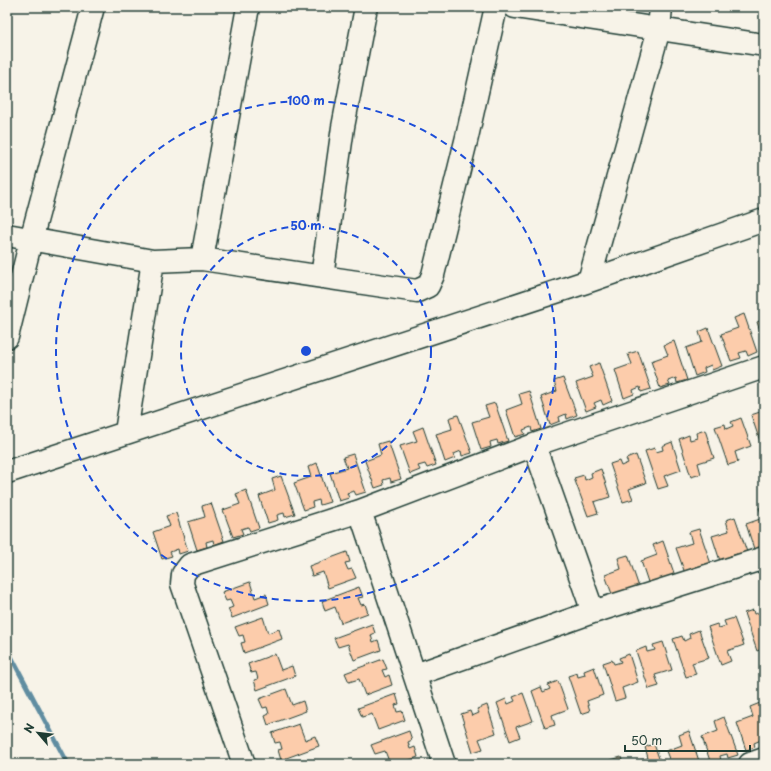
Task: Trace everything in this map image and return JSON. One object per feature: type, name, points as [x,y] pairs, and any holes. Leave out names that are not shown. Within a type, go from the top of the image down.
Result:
[{"type":"street","points":[[7,337],[31,240],[94,7]]},
{"type":"street","points":[[202,259],[248,7]]},
{"type":"street","points":[[322,277],[344,127],[366,7]]},
{"type":"street","points":[[7,235],[153,261],[202,259],[417,291],[428,286],[433,275],[468,137],[496,7]]},
{"type":"street","points":[[515,7],[764,45]]},
{"type":"street","points":[[589,281],[659,29],[661,7]]},
{"type":"street","points":[[7,472],[589,281],[764,220]]},
{"type":"street","points":[[126,432],[153,261]]},
{"type":"street","points":[[244,764],[182,584],[183,574],[190,565],[360,511],[534,445],[764,367]]},
{"type":"street","points":[[534,445],[593,612]]},
{"type":"street","points":[[360,511],[444,764]]},
{"type":"street","points":[[415,675],[593,612],[764,558]]},
{"type":"street","points":[[750,764],[764,759]]},
{"type":"building","points":[[744,314],[757,352],[748,356],[746,351],[739,353],[741,358],[731,361],[721,334],[738,328],[734,318]]},
{"type":"building","points":[[764,319],[764,343],[757,322]]},
{"type":"building","points":[[708,328],[722,366],[712,370],[711,365],[704,368],[705,372],[695,376],[686,348],[702,342],[699,332]]},
{"type":"building","points":[[674,341],[687,380],[677,383],[676,378],[668,381],[670,385],[660,388],[651,361],[668,355],[664,345]]},
{"type":"building","points":[[638,351],[651,389],[641,392],[640,387],[633,390],[634,394],[624,398],[615,370],[632,364],[628,354]]},
{"type":"building","points":[[599,363],[612,401],[603,405],[601,400],[594,403],[596,407],[586,411],[576,383],[593,377],[589,367]]},
{"type":"building","points":[[563,378],[577,415],[567,419],[566,414],[559,417],[560,421],[550,425],[541,397],[557,391],[554,381]]},
{"type":"building","points":[[529,391],[541,429],[532,432],[531,427],[523,430],[525,434],[515,437],[506,410],[522,404],[519,394]]},
{"type":"building","points":[[495,403],[508,441],[498,444],[497,440],[490,442],[491,447],[481,450],[472,422],[489,417],[485,406]]},
{"type":"building","points":[[760,412],[761,416],[764,415],[764,453],[751,415]]},
{"type":"building","points":[[458,415],[472,453],[462,456],[461,451],[454,454],[455,458],[445,462],[436,434],[452,429],[449,418]]},
{"type":"building","points":[[741,418],[751,446],[735,452],[738,462],[728,465],[715,427],[725,424],[726,429],[733,426],[731,422]]},
{"type":"building","points":[[423,427],[436,465],[427,468],[425,464],[418,466],[420,470],[410,474],[400,446],[417,441],[413,431]]},
{"type":"building","points":[[705,430],[714,458],[698,463],[701,474],[691,477],[679,439],[689,435],[690,440],[697,438],[696,433]]},
{"type":"building","points":[[388,441],[401,479],[391,482],[390,478],[383,480],[384,485],[375,488],[365,461],[381,455],[378,444]]},
{"type":"building","points":[[672,442],[681,470],[664,476],[668,486],[658,489],[645,451],[655,448],[656,452],[663,450],[662,446]]},
{"type":"building","points":[[353,454],[366,492],[356,495],[354,491],[347,493],[349,498],[339,501],[330,473],[347,468],[343,457]]},
{"type":"building","points":[[636,455],[646,483],[629,489],[633,499],[623,502],[610,464],[619,461],[621,466],[628,463],[626,459]]},
{"type":"building","points":[[317,463],[330,502],[320,505],[319,500],[312,502],[313,507],[304,510],[294,483],[311,477],[308,467]]},
{"type":"building","points":[[601,469],[610,497],[594,502],[598,513],[588,516],[574,478],[584,475],[585,480],[592,477],[591,473]]},
{"type":"building","points":[[281,476],[295,514],[285,517],[284,513],[277,515],[278,520],[268,523],[259,496],[275,490],[272,479]]},
{"type":"building","points":[[246,490],[259,528],[250,531],[248,527],[241,529],[243,534],[233,537],[223,510],[240,504],[236,494]]},
{"type":"building","points":[[211,503],[224,541],[214,545],[213,540],[206,542],[207,547],[197,550],[188,522],[205,517],[202,506]]},
{"type":"building","points":[[764,506],[764,549],[755,552],[746,524],[763,518],[759,508]]},
{"type":"building","points":[[176,513],[188,551],[179,554],[178,549],[170,552],[172,556],[162,559],[153,532],[170,526],[166,516]]},
{"type":"building","points":[[735,517],[748,555],[738,558],[737,554],[730,556],[731,561],[721,564],[712,536],[729,531],[726,520]]},
{"type":"building","points":[[699,529],[712,567],[702,570],[701,566],[694,568],[695,572],[686,576],[676,548],[692,543],[689,532]]},
{"type":"building","points":[[663,541],[676,579],[650,588],[641,561],[657,555],[653,545]]},
{"type":"building","points":[[347,552],[350,562],[345,563],[348,570],[352,569],[356,578],[328,588],[323,572],[312,576],[309,566]]},
{"type":"building","points":[[628,555],[641,593],[615,602],[605,575],[621,569],[618,558]]},
{"type":"building","points":[[250,582],[255,598],[266,594],[269,604],[232,618],[228,609],[233,607],[230,600],[226,601],[222,592]]},
{"type":"building","points":[[359,587],[363,597],[358,598],[361,605],[365,604],[368,613],[341,623],[335,607],[325,611],[322,601]]},
{"type":"building","points":[[764,606],[764,648],[757,651],[744,613],[753,610],[754,614],[761,612],[760,607]]},
{"type":"building","points":[[263,617],[268,633],[279,629],[282,639],[244,653],[241,643],[245,642],[243,635],[239,636],[235,627]]},
{"type":"building","points":[[734,618],[744,645],[727,651],[731,661],[721,665],[708,627],[717,624],[719,628],[726,626],[724,621]]},
{"type":"building","points":[[372,624],[375,633],[371,635],[373,642],[378,640],[381,650],[354,660],[348,644],[338,647],[334,638]]},
{"type":"building","points":[[699,630],[709,658],[692,663],[696,674],[686,677],[673,639],[682,636],[684,641],[690,638],[689,634]]},
{"type":"building","points":[[663,642],[672,670],[655,675],[659,686],[649,689],[636,651],[646,647],[647,652],[655,650],[653,645]]},
{"type":"building","points":[[275,654],[281,670],[292,666],[295,676],[257,690],[254,680],[258,679],[256,672],[251,673],[248,664]]},
{"type":"building","points":[[629,654],[638,682],[622,688],[625,698],[615,701],[603,663],[612,660],[614,664],[621,662],[619,658]]},
{"type":"building","points":[[383,659],[387,669],[382,670],[385,677],[389,675],[392,685],[365,695],[359,679],[349,682],[345,673]]},
{"type":"building","points":[[594,667],[603,695],[587,701],[590,711],[581,714],[568,676],[577,673],[578,677],[585,675],[584,671]]},
{"type":"building","points":[[558,681],[568,709],[552,715],[555,725],[545,728],[532,691],[541,687],[543,692],[550,689],[548,685]]},
{"type":"building","points":[[286,689],[292,705],[303,701],[306,711],[268,725],[265,716],[269,714],[267,707],[263,708],[259,699]]},
{"type":"building","points":[[523,693],[533,721],[516,727],[520,737],[510,741],[497,703],[506,699],[508,704],[515,701],[513,697]]},
{"type":"building","points":[[396,694],[399,704],[395,705],[397,712],[402,711],[405,720],[378,730],[372,714],[362,717],[358,708]]},
{"type":"building","points":[[760,703],[764,717],[764,744],[762,745],[761,740],[754,743],[755,747],[746,750],[737,723],[753,717],[750,707]]},
{"type":"building","points":[[487,705],[496,733],[479,739],[483,749],[473,752],[461,714],[470,711],[472,716],[479,713],[477,709]]},
{"type":"building","points":[[724,717],[738,755],[728,758],[727,754],[720,756],[721,761],[711,764],[702,737],[718,731],[715,721]]},
{"type":"building","points":[[299,724],[305,740],[315,736],[319,746],[281,760],[278,750],[282,749],[280,742],[275,743],[272,733]]},
{"type":"building","points":[[409,731],[412,740],[408,742],[410,749],[415,747],[418,757],[399,764],[390,764],[385,751],[375,754],[371,745]]},
{"type":"building","points":[[689,731],[700,764],[671,764],[666,751],[682,745],[679,735]]},
{"type":"building","points":[[654,744],[661,764],[631,763],[648,758],[645,747]]},
{"type":"building","points":[[621,757],[623,764],[612,764],[611,760]]},
{"type":"waterway","points":[[7,649],[68,764]]}]
